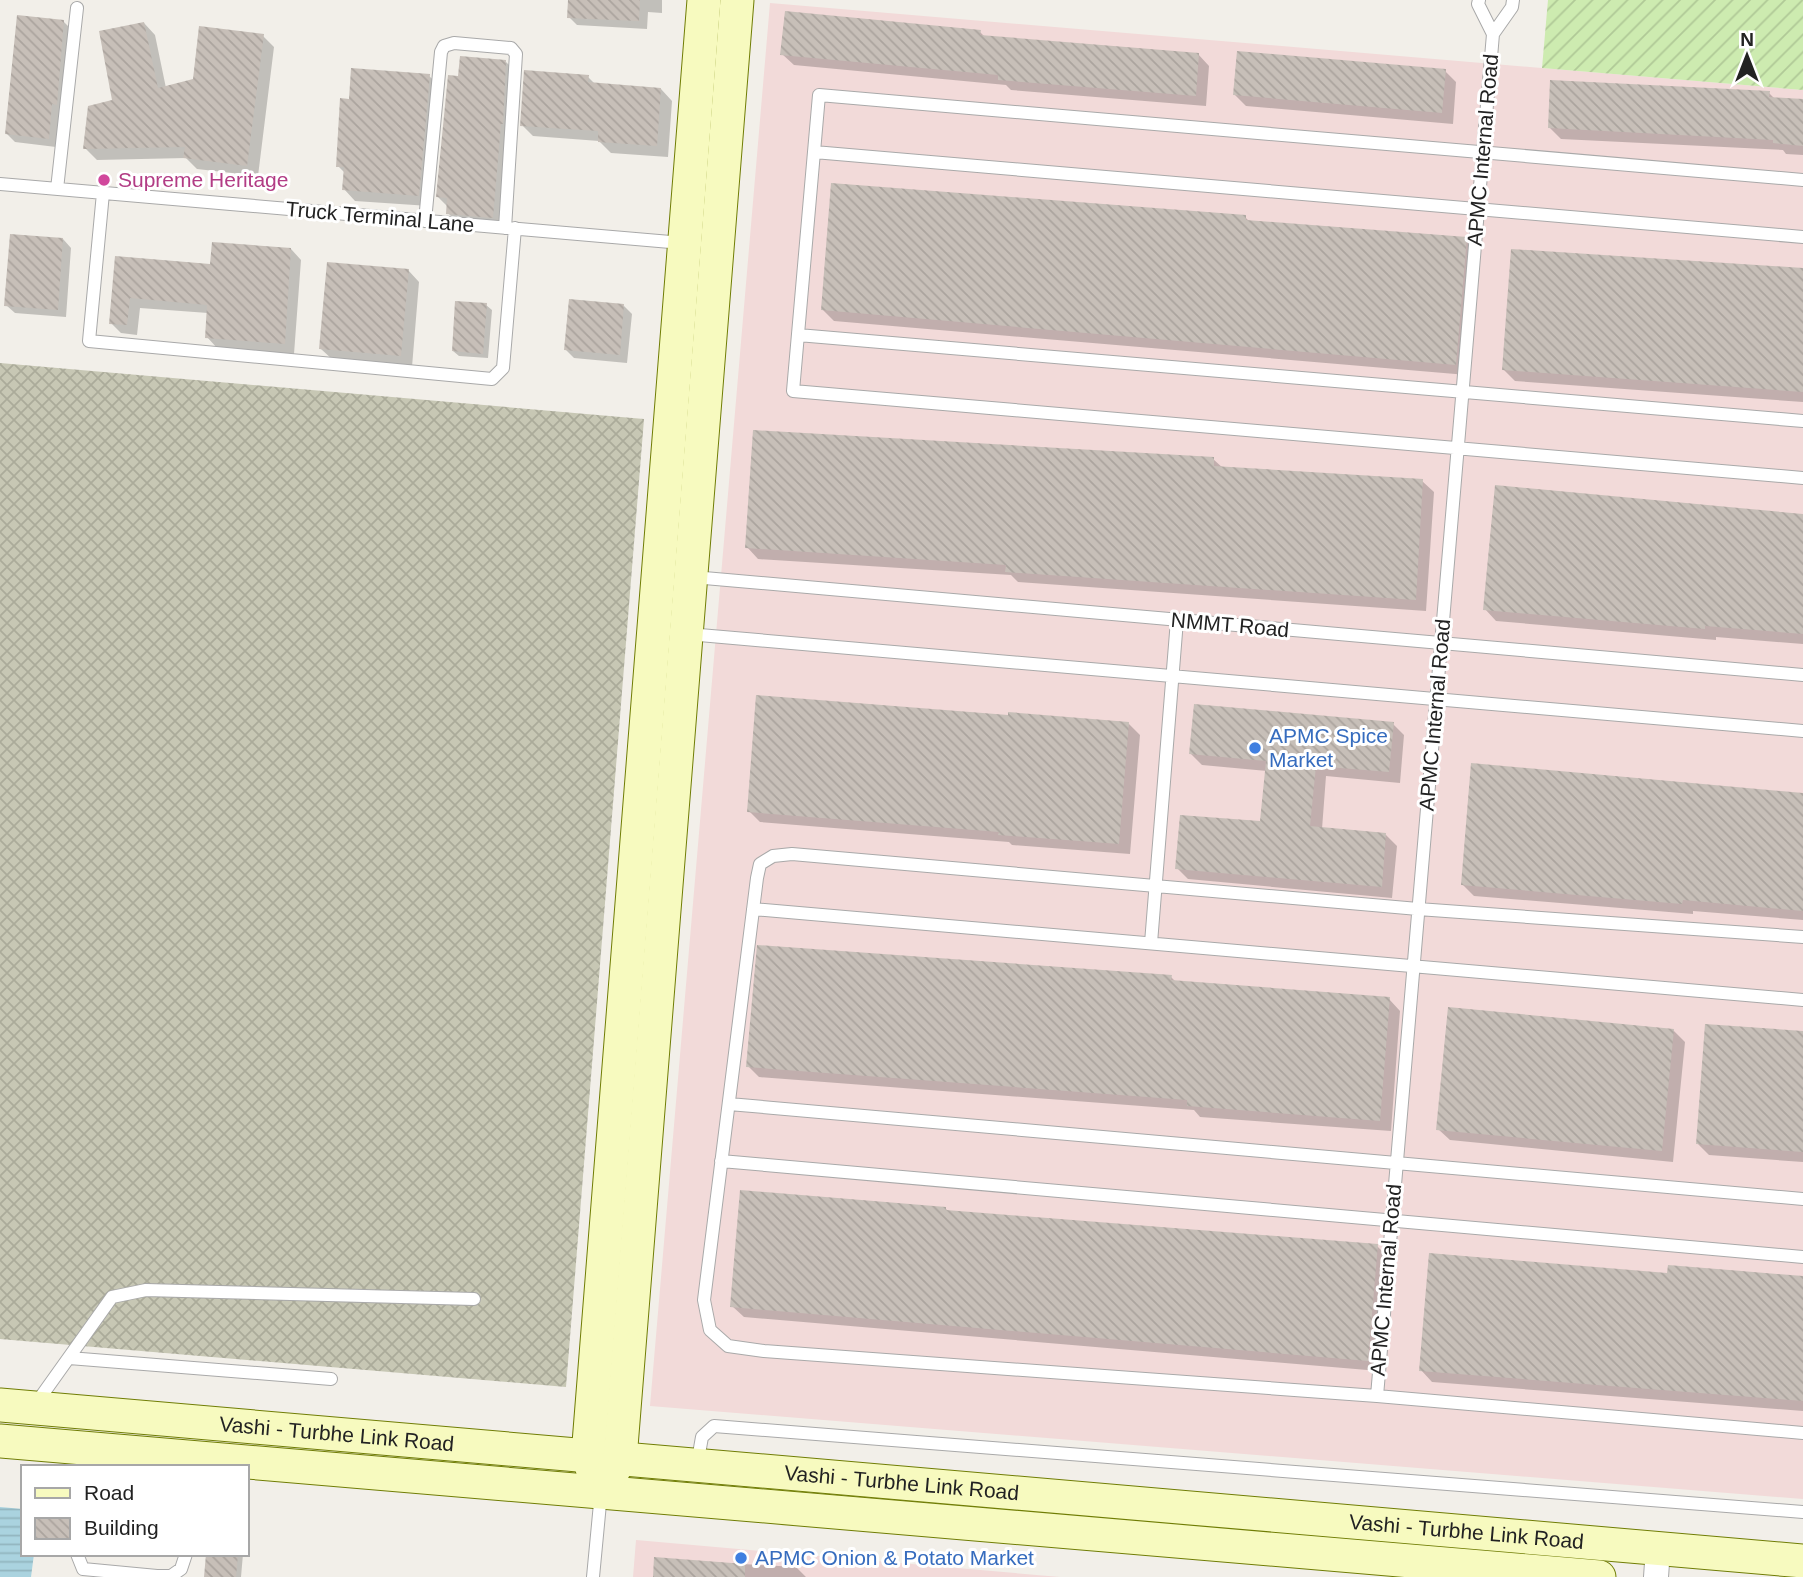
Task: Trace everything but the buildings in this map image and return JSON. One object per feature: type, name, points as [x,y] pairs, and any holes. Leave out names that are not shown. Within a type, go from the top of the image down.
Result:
[{"type":"main road","points":[[701,245],[704,0]]},
{"type":"main road","points":[[601,1492],[620,1459],[674,576],[701,245],[737,0]]},
{"type":"main road","points":[[601,1492],[587,1456],[670,632]]},
{"type":"main road","name":"Vashi - Turbhe Link Road","points":[[0,1405],[696,1465],[1657,1563],[1803,1561]]},
{"type":"main road","name":"Vashi - Turbhe Link Road","points":[[0,1441],[83,1453],[235,1465]]},
{"type":"main road","name":"Vashi - Turbhe Link Road","points":[[248,1466],[601,1492],[1599,1577]]},
{"type":"lane","points":[[1479,0],[1478,4],[1493,34],[1512,7],[1513,0]]},
{"type":"lane","points":[[57,188],[77,8]]},
{"type":"lane","name":"APMC Internal Road","points":[[1377,1396],[1493,34]]},
{"type":"lane","points":[[103,193],[89,341],[492,379],[503,368],[516,54],[511,48],[454,43],[444,46],[440,52],[425,221]]},
{"type":"lane","points":[[1803,180],[819,95],[793,391],[1803,478]]},
{"type":"lane","points":[[814,152],[1803,237]]},
{"type":"lane","name":"Truck Terminal Lane","points":[[0,184],[701,245]]},
{"type":"lane","points":[[798,335],[1803,421]]},
{"type":"lane","name":"NMMT Road","points":[[674,576],[1803,675]]},
{"type":"lane","points":[[1151,943],[1177,620]]},
{"type":"lane","points":[[670,632],[1803,731]]},
{"type":"lane","points":[[1803,937],[1418,909],[792,855],[773,856],[760,864],[753,909],[704,1300],[710,1329],[728,1346],[1377,1396],[1803,1433]]},
{"type":"lane","points":[[753,909],[1803,1000]]},
{"type":"lane","points":[[729,1104],[1803,1199]]},
{"type":"lane","points":[[721,1161],[1803,1257]]},
{"type":"lane","points":[[33,1408],[112,1297],[146,1290],[474,1299]]},
{"type":"lane","points":[[69,1358],[331,1379]]},
{"type":"lane","points":[[696,1465],[702,1437],[714,1426],[1803,1512]]},
{"type":"lane","points":[[593,1577],[601,1492]]},
{"type":"lane","points":[[78,1556],[83,1569],[96,1572],[171,1576],[181,1569],[185,1556]]},
{"type":"shaded area","name":"APMC Spice Market","points":[[770,3],[1803,90],[1803,1499],[650,1406]]},
{"type":"shaded area","points":[[0,363],[644,419],[566,1387],[0,1339]]},
{"type":"shaded area","name":"APMC Onion & Potato Market","points":[[636,1540],[1060,1577],[633,1577]]},
{"type":"green space","points":[[1548,0],[1803,0],[1803,90],[1542,68]]},
{"type":"water","points":[[0,1507],[21,1509],[21,1556],[34,1556],[31,1577],[0,1577]]},
{"type":"place","name":"Supreme Heritage","points":[[104,180]]},
{"type":"place","name":"APMC Spice Market","points":[[1255,748]]},
{"type":"place","name":"APMC Onion & Potato Market","points":[[741,1558]]}]
